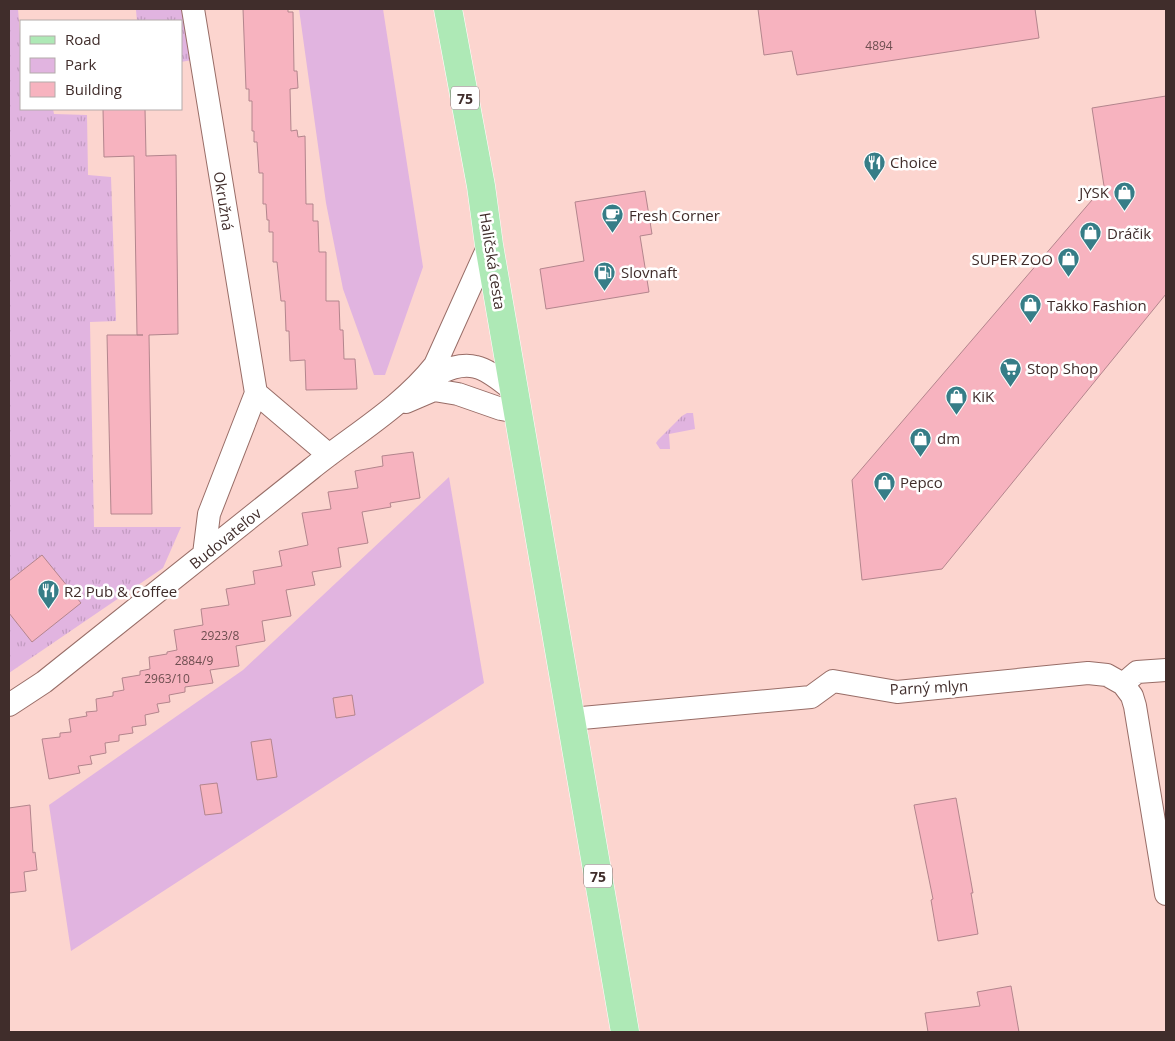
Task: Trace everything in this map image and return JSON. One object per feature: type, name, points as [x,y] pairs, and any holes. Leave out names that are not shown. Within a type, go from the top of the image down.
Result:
[{"type":"main road","name":"Haličská cesta","points":[[448,9],[481,186],[489,245],[571,719]]},
{"type":"main road","name":"75","points":[[571,719],[625,1032]]},
{"type":"street","name":"Okružná","points":[[193,9],[256,393]]},
{"type":"street","name":"Budovateľov","points":[[9,705],[44,682],[329,455],[394,407],[422,381],[435,365],[489,245]]},
{"type":"street","name":"Budovateľov","points":[[394,407],[434,390],[458,394],[500,409],[517,402],[490,374],[476,367],[452,368],[422,381]]},
{"type":"street","points":[[204,554],[210,514],[256,393],[329,455]]},
{"type":"street","points":[[1166,670],[1137,672],[1122,684],[1132,696],[1135,706],[1166,894]]},
{"type":"street","name":"Parný mlyn","points":[[571,719],[811,697],[833,681],[897,692],[1088,673],[1107,675],[1122,684]]},
{"type":"green space","points":[[9,9],[18,9],[20,110],[53,110],[54,114],[87,115],[88,175],[111,177],[116,321],[90,322],[94,527],[181,527],[163,568],[9,673]]},
{"type":"green space","points":[[115,9],[184,9],[192,60],[182,62],[182,20],[137,20],[136,10]]},
{"type":"green space","points":[[299,9],[383,9],[423,267],[385,375],[374,375],[343,289],[326,203]]},
{"type":"green space","points":[[687,413],[693,413],[695,429],[669,434],[670,449],[660,449],[656,443],[658,440]]},
{"type":"green space","points":[[449,477],[484,683],[71,951],[49,805],[243,670]]},
{"type":"building","points":[[243,9],[288,9],[288,12],[293,12],[294,71],[297,71],[298,88],[290,89],[291,131],[297,130],[298,137],[305,136],[306,204],[313,204],[313,221],[318,221],[319,252],[326,252],[326,301],[339,301],[344,359],[355,359],[357,389],[306,390],[305,360],[290,361],[285,301],[281,301],[277,262],[273,262],[273,232],[269,232],[266,204],[263,204],[263,173],[259,173],[257,142],[254,142],[254,131],[252,131],[252,101],[249,101],[249,89],[246,89]]},
{"type":"building","points":[[758,9],[1035,9],[1039,38],[797,75],[792,51],[764,55]]},
{"type":"building","name":"Stop Shop","points":[[1166,96],[1166,294],[942,569],[862,580],[852,480],[1104,186],[1092,108]]},
{"type":"building","points":[[103,110],[145,110],[146,156],[176,155],[178,334],[149,335],[152,514],[111,514],[107,335],[137,335],[134,156],[104,157]]},
{"type":"building","points":[[645,191],[652,234],[640,236],[649,292],[546,309],[540,269],[584,261],[575,202]]},
{"type":"building","points":[[413,452],[420,498],[390,503],[391,507],[362,512],[368,543],[338,548],[341,567],[312,572],[315,585],[286,590],[291,616],[262,621],[265,641],[236,646],[239,666],[210,670],[213,683],[185,687],[185,692],[169,695],[170,702],[157,704],[159,712],[145,715],[146,725],[132,727],[133,733],[119,735],[119,741],[105,743],[106,753],[90,756],[92,764],[78,766],[80,773],[49,779],[42,739],[60,737],[60,733],[71,732],[69,719],[87,716],[86,712],[97,711],[96,699],[113,696],[113,692],[124,690],[122,678],[140,675],[140,671],[150,669],[149,657],[177,650],[174,630],[203,625],[201,609],[229,605],[226,589],[255,584],[253,571],[282,566],[279,551],[308,545],[302,513],[331,509],[328,492],[358,488],[355,471],[383,466],[382,456]]},
{"type":"building","points":[[42,555],[81,603],[32,642],[9,613],[9,581]]},
{"type":"building","points":[[352,695],[355,715],[336,718],[333,698]]},
{"type":"building","points":[[271,739],[277,777],[257,780],[251,742]]},
{"type":"building","points":[[217,783],[222,813],[205,815],[200,785]]},
{"type":"building","points":[[956,798],[973,893],[971,893],[978,934],[938,941],[931,900],[933,899],[914,805]]},
{"type":"building","points":[[30,805],[33,853],[35,852],[37,870],[24,872],[26,891],[9,893],[9,808]]},
{"type":"building","points":[[1011,986],[1019,1032],[928,1032],[925,1013],[980,1006],[977,992]]},
{"type":"place","name":"Choice","points":[[874,181]]},
{"type":"place","name":"JYSK","points":[[1125,211]]},
{"type":"place","name":"Fresh Corner","points":[[613,234]]},
{"type":"place","name":"Dráčik","points":[[1091,252]]},
{"type":"place","name":"SUPER ZOO","points":[[1069,278]]},
{"type":"place","name":"Slovnaft","points":[[605,291]]},
{"type":"place","name":"Takko Fashion","points":[[1031,324]]},
{"type":"place","name":"Stop Shop","points":[[1011,387]]},
{"type":"place","name":"KiK","points":[[956,415]]},
{"type":"place","name":"dm","points":[[921,457]]},
{"type":"place","name":"Pepco","points":[[884,501]]},
{"type":"place","name":"R2 Pub & Coffee","points":[[48,610]]}]
